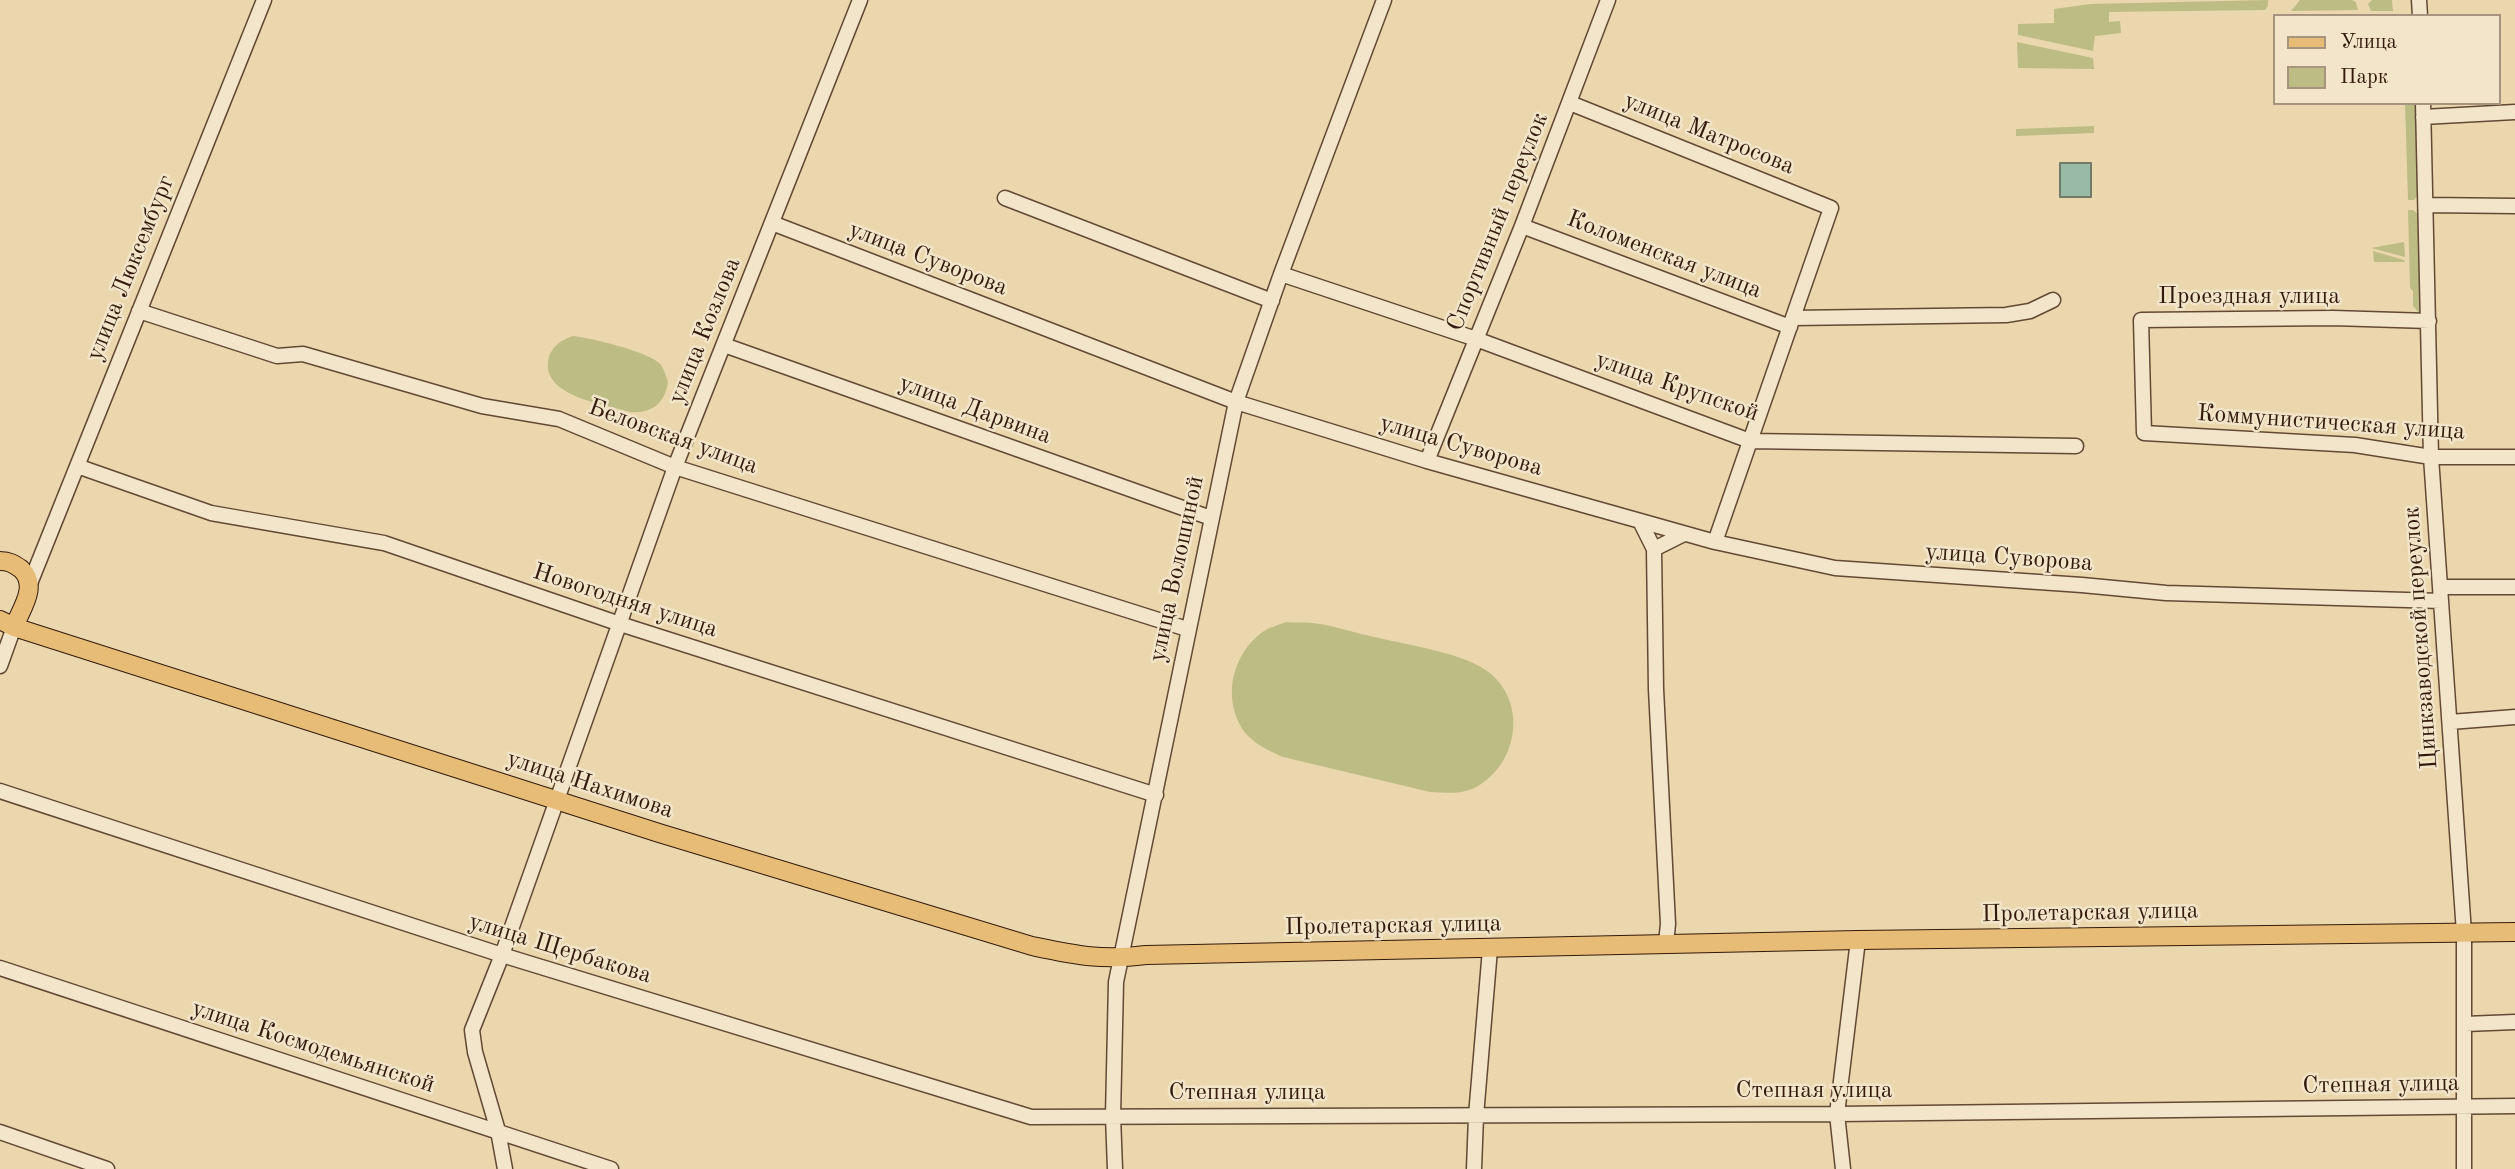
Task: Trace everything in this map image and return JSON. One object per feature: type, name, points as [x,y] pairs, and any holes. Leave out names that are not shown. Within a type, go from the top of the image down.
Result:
[{"type":"main road","points":[[5,621],[21,609],[28,599],[29,586],[25,573],[7,562]]},
{"type":"main road","name":"улица Нахимова","points":[[5,621],[659,833],[1032,946],[1091,958],[1121,959]]},
{"type":"main road","name":"Пролетарская улица","points":[[1121,959],[1146,955],[1666,943],[2515,932]]},
{"type":"street","name":"улица Люксембург","points":[[29,586],[264,0]]},
{"type":"street","name":"улица Козлова","points":[[505,1169],[498,1131],[475,1052],[472,1030],[502,956],[676,467],[860,0]]},
{"type":"street","name":"улица Волошиной","points":[[1115,1169],[1113,1116],[1116,982],[1236,402],[1384,0]]},
{"type":"street","name":"Спортивный переулок","points":[[1427,461],[1522,226],[1608,0]]},
{"type":"street","name":"улица Матросова","points":[[1570,103],[1831,208],[1791,323]]},
{"type":"street","points":[[2423,110],[2515,111]]},
{"type":"street","name":"Цинкзаводской переулок","points":[[2423,110],[2431,457],[2465,933],[2464,1169]]},
{"type":"street","points":[[1005,198],[1272,301]]},
{"type":"street","points":[[2426,205],[2515,206]]},
{"type":"street","name":"улица Суворова","points":[[772,223],[1236,402],[1427,461],[1684,534],[1835,568],[2166,593],[2441,594],[2515,586]]},
{"type":"street","name":"Коломенская улица","points":[[1522,226],[1791,323],[2006,315],[2030,311],[2053,300]]},
{"type":"street","name":"улица Крупской","points":[[1281,274],[1476,339],[1750,441],[2076,446]]},
{"type":"street","name":"Беловская улица","points":[[139,311],[277,356],[303,354],[482,406],[559,419],[676,467],[1187,629]]},
{"type":"street","name":"Проездная улица","points":[[2144,433],[2141,320],[2333,318],[2428,321]]},
{"type":"street","points":[[1714,542],[1791,323]]},
{"type":"street","name":"улица Дарвина","points":[[724,345],[1211,518]]},
{"type":"street","name":"Коммунистическая улица","points":[[2144,433],[2355,445],[2431,457],[2515,457]]},
{"type":"street","name":"Новогодняя улица","points":[[76,466],[211,513],[384,543],[620,624],[1156,795]]},
{"type":"street","points":[[1640,521],[1654,549],[1656,690],[1668,924],[1666,943]]},
{"type":"street","points":[[1654,549],[1684,534]]},
{"type":"street","points":[[7,562],[43,555]]},
{"type":"street","points":[[0,666],[5,621]]},
{"type":"street","points":[[2450,722],[2515,716]]},
{"type":"street","name":"улица Щербакова","points":[[0,791],[502,956],[1031,1116],[1113,1116]]},
{"type":"street","points":[[1843,1169],[1837,1114],[1858,940]]},
{"type":"street","points":[[1474,1169],[1490,948]]},
{"type":"street","name":"улица Космодемьянской","points":[[0,968],[611,1169]]},
{"type":"street","points":[[2465,1024],[2515,1022]]},
{"type":"street","name":"Степная улица","points":[[1113,1116],[1837,1114],[2515,1106]]},
{"type":"street","points":[[0,1132],[107,1169]]},
{"type":"green space","points":[[2268,0],[2265,10],[2109,12],[2109,22],[2120,21],[2121,33],[2095,36],[2093,51],[2018,35],[2018,24],[2054,23],[2054,9],[2090,4]]},
{"type":"green space","points":[[2300,0],[2352,0],[2356,2],[2358,10],[2291,11]]},
{"type":"green space","points":[[2372,0],[2392,0],[2393,11],[2371,11],[2368,4]]},
{"type":"green space","points":[[2017,42],[2093,58],[2094,69],[2018,68]]},
{"type":"green space","points":[[2405,105],[2417,105],[2419,194],[2414,200],[2408,200]]},
{"type":"green space","points":[[2094,126],[2094,133],[2016,136],[2016,129]]},
{"type":"green space","points":[[2408,210],[2419,215],[2422,317],[2413,306],[2413,291],[2410,288]]},
{"type":"green space","points":[[2404,242],[2405,257],[2371,248]]},
{"type":"green space","points":[[2373,251],[2404,260],[2405,262],[2374,262]]},
{"type":"green space","points":[[573,336],[630,349],[658,362],[668,382],[664,396],[651,409],[630,412],[592,402],[566,391],[549,374],[548,362],[557,345]]},
{"type":"green space","points":[[1286,622],[1313,623],[1434,650],[1481,667],[1502,686],[1513,716],[1510,747],[1503,761],[1493,774],[1475,788],[1457,792],[1430,792],[1283,757],[1258,744],[1243,731],[1235,713],[1232,700],[1234,675],[1244,652],[1252,642],[1264,631]]},
{"type":"shaded area","points":[[2060,163],[2091,163],[2091,197],[2060,197]]}]
